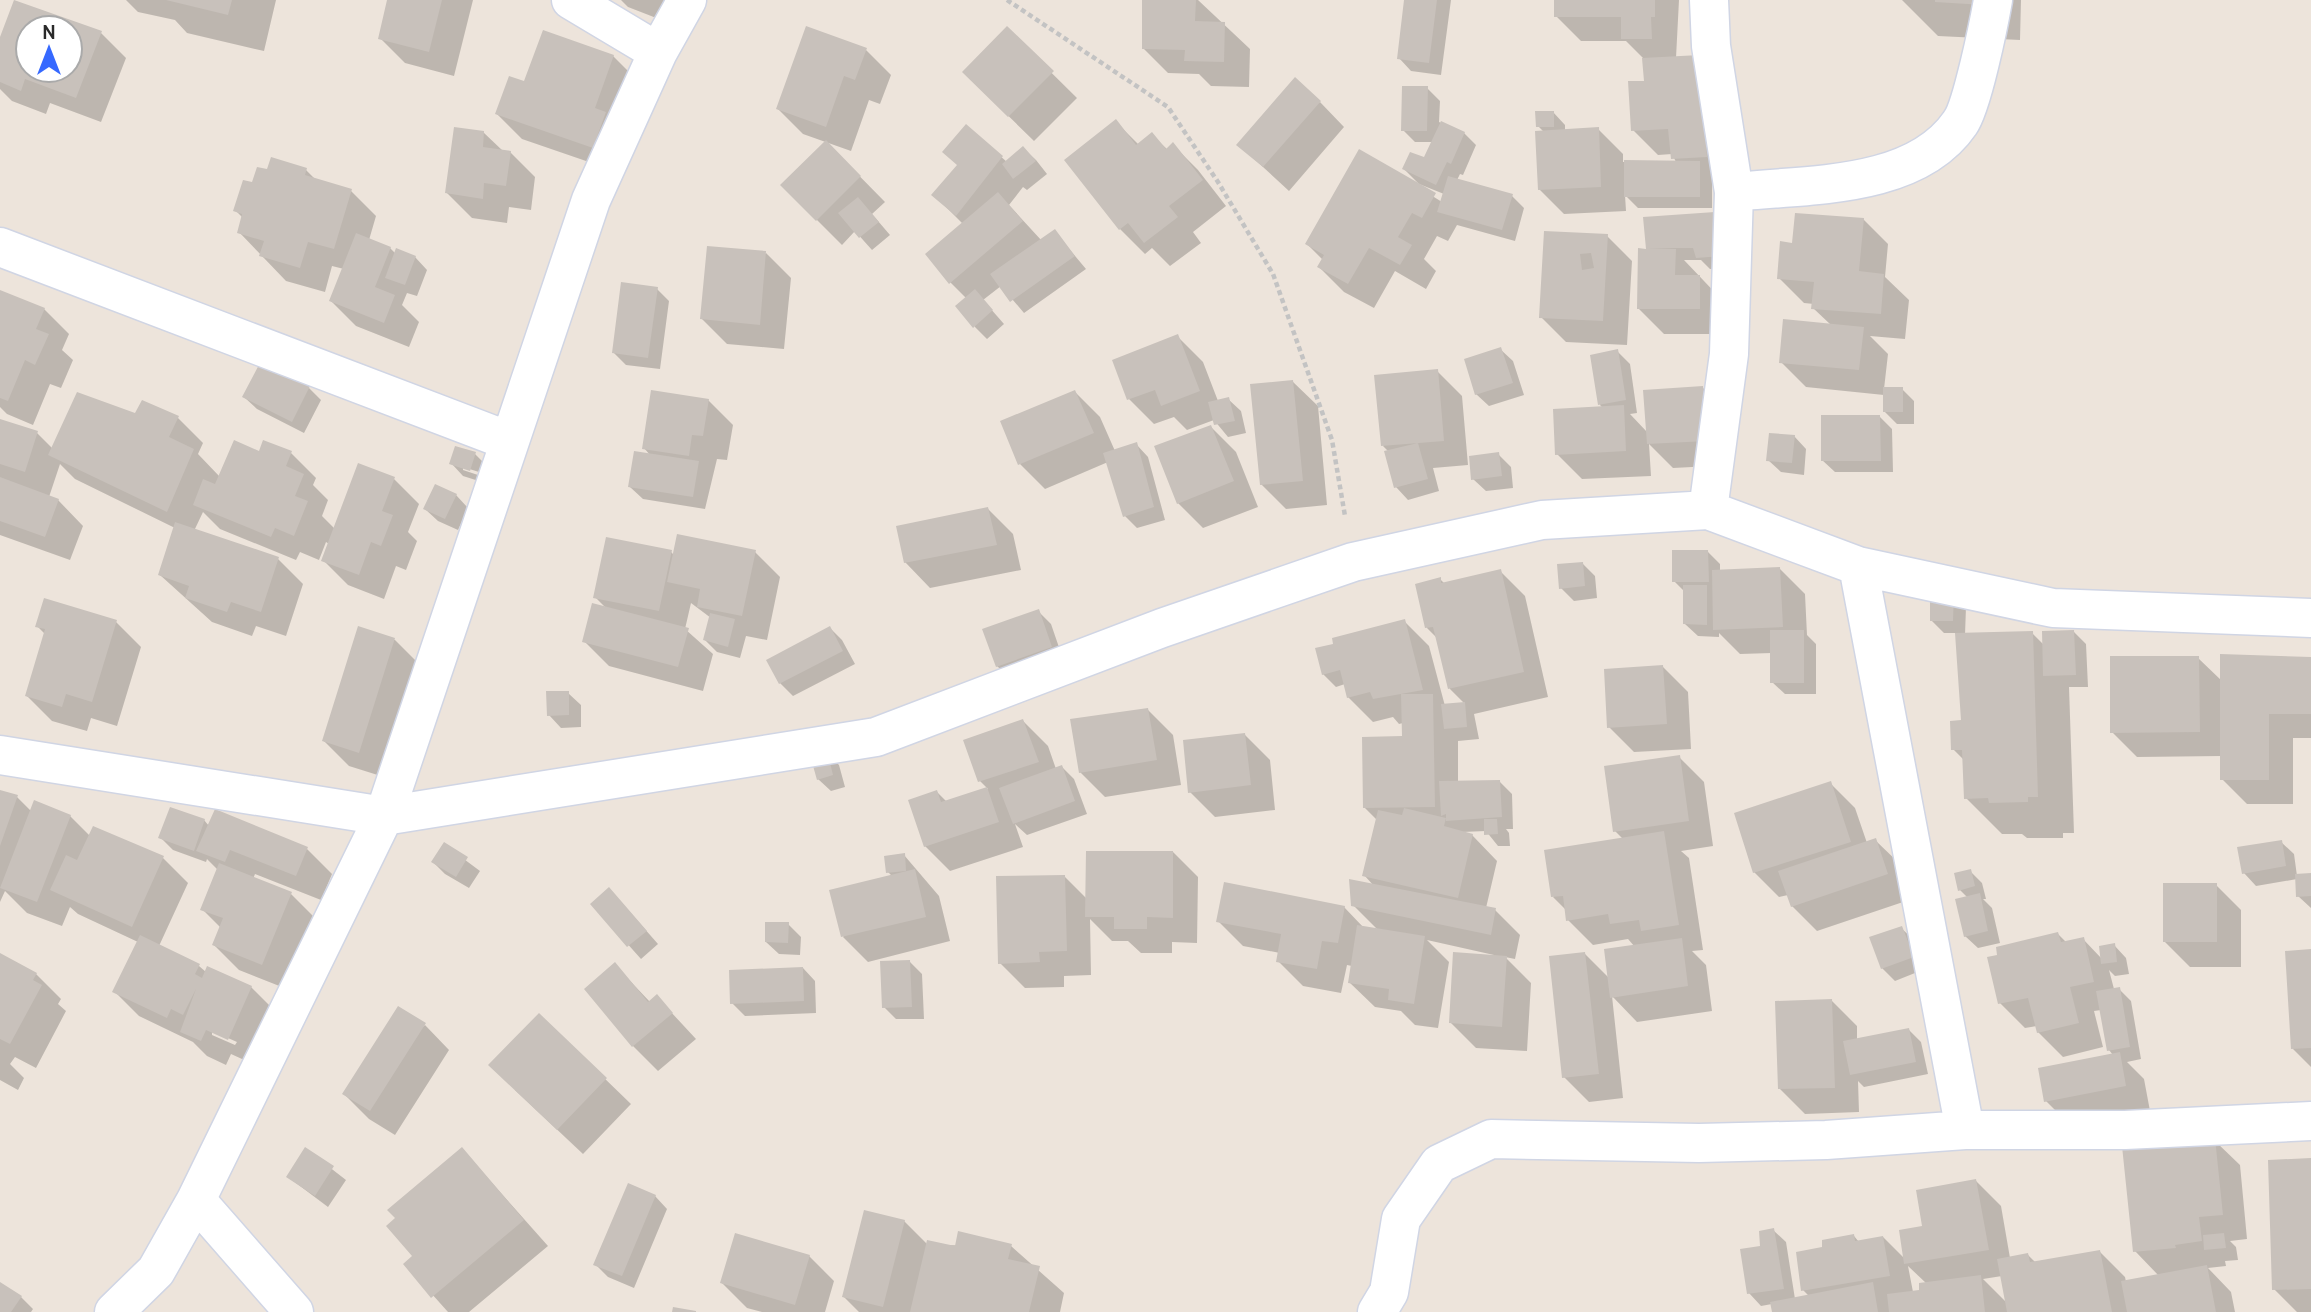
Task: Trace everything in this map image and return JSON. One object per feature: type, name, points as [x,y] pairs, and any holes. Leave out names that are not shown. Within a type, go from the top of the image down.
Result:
[{"type":"street","points":[[571,0],[658,52]]},
{"type":"street","points":[[114,1312],[156,1271],[196,1200],[384,816],[591,200],[658,52],[687,0]]},
{"type":"street","points":[[1709,0],[1711,46],[1734,192],[1729,354],[1709,510]]},
{"type":"street","points":[[1734,192],[1883,176],[1926,158],[1961,122],[1989,26],[1993,0]]},
{"type":"street","points":[[0,247],[509,441]]},
{"type":"street","points":[[0,755],[384,816],[876,737],[1163,628],[1353,562],[1542,520],[1709,510],[1858,566],[2053,608],[2311,618]]},
{"type":"street","points":[[1858,566],[1965,1130]]},
{"type":"street","points":[[1377,1312],[1389,1292],[1401,1219],[1439,1164],[1491,1139],[1699,1143],[1826,1140],[1965,1130],[2125,1129],[2311,1121]]},
{"type":"street","points":[[196,1200],[294,1312]]},
{"type":"path","points":[[1007,0],[1168,107],[1218,183],[1273,274],[1332,440],[1353,562]]},
{"type":"building","points":[[14,0],[54,14],[14,14],[14,84],[23,84],[21,91],[0,82],[0,37]]},
{"type":"building","points":[[166,0],[232,0],[228,15]]},
{"type":"building","points":[[387,0],[442,0],[429,52],[378,39]]},
{"type":"building","points":[[1142,0],[1196,0],[1195,21],[1225,22],[1224,62],[1184,61],[1185,50],[1142,49]]},
{"type":"building","points":[[1404,0],[1437,0],[1429,63],[1397,59]]},
{"type":"building","points":[[1554,0],[1655,0],[1655,17],[1651,17],[1652,39],[1621,39],[1621,17],[1554,17]]},
{"type":"building","points":[[1984,0],[1984,5],[1935,2]]},
{"type":"building","points":[[84,25],[102,31],[84,77]]},
{"type":"building","points":[[806,26],[867,48],[855,80],[844,76],[826,127],[776,109]]},
{"type":"building","points":[[1007,26],[1054,71],[1008,117],[962,72]]},
{"type":"building","points":[[543,30],[614,55],[595,108],[606,112],[593,148],[495,114],[509,76],[524,81]]},
{"type":"building","points":[[1700,55],[1707,157],[1671,159],[1668,129],[1631,131],[1628,81],[1644,81],[1642,58]]},
{"type":"building","points":[[1295,77],[1321,101],[1263,167],[1236,145]]},
{"type":"building","points":[[38,84],[81,84],[76,98]]},
{"type":"building","points":[[1402,86],[1428,86],[1427,131],[1401,131]]},
{"type":"building","points":[[1535,111],[1554,111],[1554,127],[1536,127]]},
{"type":"building","points":[[1116,119],[1136,145],[1152,132],[1166,149],[1173,142],[1203,180],[1169,206],[1178,217],[1144,243],[1128,223],[1119,230],[1064,160]]},
{"type":"building","points":[[1441,121],[1465,132],[1451,164],[1447,162],[1436,185],[1402,169],[1410,152],[1424,157]]},
{"type":"building","points":[[966,124],[1003,156],[956,216],[931,195],[957,165],[942,152]]},
{"type":"building","points":[[454,127],[484,131],[483,147],[511,151],[506,186],[484,183],[483,199],[445,193]]},
{"type":"building","points":[[1599,127],[1601,187],[1538,190],[1535,131]]},
{"type":"building","points":[[826,140],[861,176],[816,221],[780,185]]},
{"type":"building","points":[[1023,146],[1036,161],[1013,179],[1002,164]]},
{"type":"building","points":[[1359,149],[1436,193],[1422,218],[1412,213],[1398,237],[1412,245],[1400,265],[1369,248],[1348,284],[1317,267],[1324,255],[1305,244]]},
{"type":"building","points":[[271,157],[307,168],[305,175],[352,189],[334,249],[308,242],[300,268],[259,256],[264,241],[237,233],[242,214],[233,211],[243,180],[252,182],[257,167],[267,169]]},
{"type":"building","points":[[1624,160],[1700,161],[1700,197],[1624,197]]},
{"type":"building","points":[[1448,176],[1513,194],[1502,230],[1437,212]]},
{"type":"building","points":[[998,192],[1023,221],[949,284],[925,254]]},
{"type":"building","points":[[858,197],[879,222],[859,238],[838,213]]},
{"type":"building","points":[[1715,212],[1722,256],[1696,258],[1693,248],[1648,248],[1676,249],[1675,275],[1700,275],[1700,309],[1637,309],[1638,248],[1646,249],[1643,217]]},
{"type":"building","points":[[1795,213],[1864,218],[1859,271],[1884,274],[1881,314],[1811,309],[1814,282],[1777,279],[1780,241],[1792,243]]},
{"type":"building","points":[[1055,229],[1075,256],[1010,302],[990,274]]},
{"type":"building","points":[[1544,231],[1608,234],[1603,321],[1539,318]],"holes":[[[1591,253],[1594,268],[1582,270],[1580,254]]]},
{"type":"building","points":[[356,233],[391,247],[375,287],[395,295],[384,323],[329,301]]},
{"type":"building","points":[[707,246],[766,251],[760,325],[700,319]]},
{"type":"building","points":[[396,248],[416,256],[405,285],[385,278]]},
{"type":"building","points":[[621,282],[658,287],[648,358],[612,353]]},
{"type":"building","points":[[975,289],[993,310],[973,328],[955,306]]},
{"type":"building","points":[[0,290],[45,308],[36,329],[49,334],[35,365],[25,360],[8,401],[0,398]]},
{"type":"building","points":[[1783,319],[1864,327],[1859,370],[1779,363]]},
{"type":"building","points":[[1178,334],[1200,391],[1161,406],[1155,390],[1127,400],[1112,360]]},
{"type":"building","points":[[1501,347],[1513,383],[1475,395],[1464,359]]},
{"type":"building","points":[[1618,349],[1626,400],[1598,405],[1590,355]]},
{"type":"building","points":[[261,361],[310,386],[292,422],[242,397]]},
{"type":"building","points":[[1438,369],[1444,441],[1381,446],[1374,375]]},
{"type":"building","points":[[1293,380],[1303,481],[1260,485],[1250,384]]},
{"type":"building","points":[[1703,386],[1707,441],[1647,444],[1643,390]]},
{"type":"building","points":[[1883,387],[1903,387],[1903,412],[1883,412]]},
{"type":"building","points":[[651,390],[709,399],[703,436],[692,435],[689,456],[642,449]]},
{"type":"building","points":[[1075,390],[1094,433],[1018,465],[1000,421]]},
{"type":"building","points":[[77,392],[135,413],[142,400],[179,416],[169,437],[194,449],[167,512],[48,455]]},
{"type":"building","points":[[1229,397],[1235,421],[1214,425],[1208,402]]},
{"type":"building","points":[[1624,405],[1626,451],[1555,455],[1553,409]]},
{"type":"building","points":[[1821,415],[1880,415],[1881,461],[1821,461]]},
{"type":"building","points":[[0,419],[38,431],[25,472],[0,464]]},
{"type":"building","points":[[1211,425],[1234,481],[1177,504],[1154,446]]},
{"type":"building","points":[[1769,433],[1795,435],[1792,463],[1766,461]]},
{"type":"building","points":[[234,440],[259,451],[263,440],[292,451],[286,466],[304,474],[295,496],[308,501],[294,536],[275,528],[271,537],[193,505],[203,479],[215,484]]},
{"type":"building","points":[[1137,442],[1154,507],[1123,517],[1103,453]]},
{"type":"building","points":[[1418,443],[1428,479],[1394,488],[1384,451]]},
{"type":"building","points":[[455,446],[476,452],[470,471],[449,464]]},
{"type":"building","points":[[634,451],[699,461],[693,497],[628,487]]},
{"type":"building","points":[[1499,452],[1502,476],[1471,480],[1469,456]]},
{"type":"building","points":[[358,463],[395,477],[382,511],[393,515],[381,546],[371,542],[359,575],[321,561]]},
{"type":"building","points":[[0,477],[59,499],[45,537],[0,521]]},
{"type":"building","points":[[435,484],[457,494],[445,519],[423,509]]},
{"type":"building","points":[[988,507],[997,545],[904,563],[896,526]]},
{"type":"building","points":[[175,522],[279,557],[261,612],[231,602],[227,612],[185,598],[189,586],[158,575]]},
{"type":"building","points":[[677,534],[756,550],[742,616],[697,607],[700,589],[667,582]]},
{"type":"building","points":[[606,537],[672,550],[659,611],[593,598]]},
{"type":"building","points":[[1672,550],[1708,550],[1709,582],[1672,582]]},
{"type":"building","points":[[1583,562],[1585,586],[1559,589],[1557,564]]},
{"type":"building","points":[[1780,567],[1783,627],[1713,630],[1712,570]]},
{"type":"building","points":[[1501,569],[1524,672],[1448,689],[1433,627],[1425,628],[1415,584],[1441,577],[1441,583]]},
{"type":"building","points":[[1683,585],[1707,585],[1707,625],[1683,624]]},
{"type":"building","points":[[1930,593],[1954,593],[1953,621],[1930,621]]},
{"type":"building","points":[[44,598],[117,620],[92,702],[66,694],[62,707],[25,696],[45,629],[35,627]]},
{"type":"building","points":[[592,603],[689,628],[678,667],[582,642]]},
{"type":"building","points":[[1039,609],[1052,647],[996,667],[982,629]]},
{"type":"building","points":[[710,613],[735,619],[728,647],[703,640]]},
{"type":"building","points":[[1405,619],[1423,690],[1373,699],[1370,692],[1347,698],[1340,670],[1322,675],[1315,648],[1333,644],[1332,638]]},
{"type":"building","points":[[358,626],[395,638],[359,753],[322,741]]},
{"type":"building","points":[[830,626],[843,651],[779,684],[766,660]]},
{"type":"building","points":[[1770,630],[1804,630],[1804,683],[1770,683]]},
{"type":"building","points":[[2074,630],[2076,675],[2043,676],[2042,631]]},
{"type":"building","points":[[2033,631],[2038,797],[2028,797],[2028,802],[1989,803],[1988,798],[1964,799],[1962,750],[1951,750],[1950,721],[1961,720],[1955,633]]},
{"type":"building","points":[[2220,654],[2311,657],[2311,714],[2269,714],[2269,780],[2220,780]]},
{"type":"building","points":[[2110,656],[2199,656],[2200,732],[2110,733]]},
{"type":"building","points":[[1663,665],[1667,724],[1607,728],[1604,669]]},
{"type":"building","points":[[546,691],[569,691],[569,715],[547,716]]},
{"type":"building","points":[[1401,694],[1433,694],[1435,807],[1363,808],[1362,737],[1402,736]]},
{"type":"building","points":[[1465,702],[1467,727],[1444,729],[1441,704]]},
{"type":"building","points":[[1148,708],[1157,760],[1079,773],[1070,719]]},
{"type":"building","points":[[1023,719],[1039,762],[978,782],[963,740]]},
{"type":"building","points":[[1245,733],[1251,785],[1188,793],[1183,740]]},
{"type":"building","points":[[827,750],[833,775],[817,780],[810,755]]},
{"type":"building","points":[[1680,755],[1689,821],[1613,832],[1604,766]]},
{"type":"building","points":[[1062,765],[1075,801],[1013,824],[999,788]]},
{"type":"building","points":[[1500,780],[1502,817],[1446,821],[1446,814],[1441,816],[1439,781]]},
{"type":"building","points":[[1831,781],[1851,842],[1753,873],[1734,813]]},
{"type":"building","points":[[987,787],[999,822],[924,847],[908,800],[937,790],[941,802]]},
{"type":"building","points":[[0,790],[18,795],[0,846]]},
{"type":"building","points":[[34,800],[71,815],[37,902],[0,888]]},
{"type":"building","points":[[170,807],[205,819],[194,851],[158,838]]},
{"type":"building","points":[[1404,808],[1446,818],[1444,826],[1473,834],[1458,898],[1362,876],[1378,810],[1402,815]]},
{"type":"building","points":[[215,809],[308,847],[296,876],[230,850],[225,862],[196,851]]},
{"type":"building","points":[[1484,819],[1497,819],[1498,834],[1484,835]]},
{"type":"building","points":[[93,826],[164,856],[132,927],[50,890],[66,855],[77,860]]},
{"type":"building","points":[[1664,831],[1679,925],[1641,931],[1639,920],[1610,924],[1608,914],[1566,921],[1563,896],[1551,897],[1544,850]]},
{"type":"building","points":[[1876,838],[1888,874],[1791,907],[1778,871]]},
{"type":"building","points":[[2282,840],[2286,866],[2242,874],[2237,847]]},
{"type":"building","points":[[444,842],[468,857],[456,877],[431,862]]},
{"type":"building","points":[[1086,851],[1173,851],[1173,918],[1147,917],[1147,929],[1114,929],[1114,917],[1085,917]]},
{"type":"building","points":[[905,853],[906,871],[886,873],[884,856]]},
{"type":"building","points":[[219,863],[292,892],[262,965],[212,945],[223,918],[200,910]]},
{"type":"building","points":[[915,869],[926,917],[841,937],[829,890]]},
{"type":"building","points":[[1971,869],[1975,886],[1958,891],[1954,873]]},
{"type":"building","points":[[2311,873],[2311,896],[2296,897],[2295,874]]},
{"type":"building","points":[[1065,875],[1067,951],[1039,952],[1040,962],[998,964],[996,876]]},
{"type":"building","points":[[1349,879],[1496,908],[1491,935],[1351,906]]},
{"type":"building","points":[[1224,882],[1345,906],[1338,943],[1322,941],[1317,969],[1276,962],[1281,934],[1216,922]]},
{"type":"building","points":[[2163,883],[2217,883],[2217,942],[2163,942]]},
{"type":"building","points":[[609,887],[647,931],[627,947],[590,904]]},
{"type":"building","points":[[1980,893],[1988,931],[1964,937],[1955,899]]},
{"type":"building","points":[[765,922],[789,922],[788,943],[765,942]]},
{"type":"building","points":[[1357,925],[1425,936],[1414,1004],[1388,1000],[1389,989],[1348,983]]},
{"type":"building","points":[[1902,926],[1914,957],[1881,969],[1869,937]]},
{"type":"building","points":[[2058,932],[2061,942],[2084,937],[2094,982],[2070,987],[2079,1023],[2037,1033],[2028,998],[1998,1004],[1987,957],[1997,955],[1996,947]]},
{"type":"building","points":[[140,935],[200,964],[195,974],[202,978],[207,966],[252,986],[228,1040],[206,1030],[201,1041],[180,1032],[196,989],[183,1015],[171,1009],[167,1018],[112,992]]},
{"type":"building","points":[[1682,938],[1688,986],[1610,998],[1604,949]]},
{"type":"building","points":[[2115,943],[2117,962],[2101,964],[2099,946]]},
{"type":"building","points":[[2311,949],[2311,1048],[2291,1049],[2285,951]]},
{"type":"building","points":[[1453,952],[1507,956],[1502,1027],[1449,1023]]},
{"type":"building","points":[[1585,952],[1599,1074],[1562,1078],[1549,956]]},
{"type":"building","points":[[0,953],[37,973],[33,980],[42,985],[10,1044],[0,1039]]},
{"type":"building","points":[[910,960],[912,1007],[882,1008],[880,961]]},
{"type":"building","points":[[615,962],[648,1002],[657,994],[673,1013],[632,1047],[584,989]]},
{"type":"building","points":[[803,967],[804,1001],[730,1004],[729,970]]},
{"type":"building","points":[[2120,987],[2130,1047],[2107,1051],[2096,991]]},
{"type":"building","points":[[1832,999],[1835,1088],[1778,1089],[1775,1001]]},
{"type":"building","points":[[398,1006],[426,1023],[370,1111],[342,1094]]},
{"type":"building","points":[[539,1013],[607,1078],[557,1130],[488,1065]]},
{"type":"building","points":[[1909,1028],[1916,1062],[1850,1075],[1843,1041]]},
{"type":"building","points":[[2120,1052],[2126,1086],[2044,1102],[2038,1068]]},
{"type":"building","points":[[2215,1138],[2223,1215],[2199,1217],[2202,1241],[2175,1245],[2176,1248],[2133,1252],[2122,1146]]},
{"type":"building","points":[[305,1147],[334,1166],[315,1196],[286,1177]]},
{"type":"building","points":[[462,1147],[524,1220],[431,1298],[403,1264],[412,1256],[386,1226],[395,1218],[387,1210]]},
{"type":"building","points":[[2311,1158],[2311,1289],[2272,1290],[2268,1160]]},
{"type":"building","points":[[1976,1179],[1989,1250],[1904,1264],[1899,1230],[1922,1226],[1916,1190]]},
{"type":"building","points":[[628,1183],[656,1195],[622,1276],[593,1265]]},
{"type":"building","points":[[864,1210],[905,1220],[883,1307],[842,1297]]},
{"type":"building","points":[[1774,1228],[1784,1289],[1747,1294],[1740,1249],[1760,1246],[1759,1231]]},
{"type":"building","points":[[958,1231],[1012,1244],[1008,1259],[1040,1266],[1029,1312],[910,1312],[927,1240],[955,1246]]},
{"type":"building","points":[[735,1233],[810,1255],[795,1305],[720,1283]]},
{"type":"building","points":[[2224,1233],[2226,1248],[2204,1250],[2203,1235]]},
{"type":"building","points":[[1854,1234],[1855,1241],[1883,1236],[1890,1276],[1801,1291],[1796,1252],[1822,1247],[1822,1240]]},
{"type":"building","points":[[2100,1250],[2112,1312],[2007,1312],[1997,1259],[2028,1253],[2030,1262]]},
{"type":"building","points":[[2207,1265],[2216,1312],[2127,1312],[2121,1281]]},
{"type":"building","points":[[1981,1275],[1985,1312],[1889,1312],[1887,1294],[1919,1290],[1919,1283]]},
{"type":"building","points":[[0,1282],[22,1296],[11,1312],[0,1312]]},
{"type":"building","points":[[1873,1282],[1878,1312],[1772,1312],[1770,1302]]},
{"type":"building","points":[[673,1307],[696,1311],[696,1312],[672,1312]]}]
